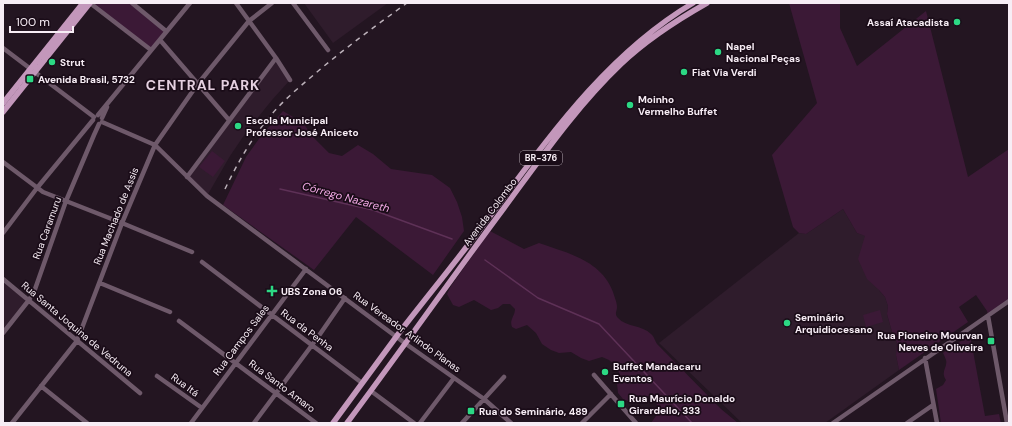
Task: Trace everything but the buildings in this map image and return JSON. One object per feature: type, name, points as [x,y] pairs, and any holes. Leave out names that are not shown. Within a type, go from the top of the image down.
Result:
[{"type":"main road","points":[[3,112],[83,3]]},
{"type":"main road","points":[[3,103],[90,3]]},
{"type":"main road","name":"Avenida Colombo","points":[[333,423],[397,337],[584,94],[617,60],[630,49],[677,12],[693,3]]},
{"type":"main road","name":"Avenida Colombo","points":[[347,423],[406,344],[480,240],[586,100],[622,64],[644,45],[682,17],[707,3]]},
{"type":"main road","points":[[345,407],[354,414]]},
{"type":"street","points":[[90,3],[151,50]]},
{"type":"street","points":[[132,3],[166,32]]},
{"type":"street","points":[[3,233],[37,188],[190,3]]},
{"type":"street","points":[[236,3],[290,80]]},
{"type":"street","name":"Rua Machado de Assis","points":[[12,423],[78,340],[122,223],[155,145],[198,85],[249,21],[272,3]]},
{"type":"street","points":[[293,3],[328,50]]},
{"type":"street","points":[[677,12],[689,3]]},
{"type":"street","points":[[160,40],[229,120]]},
{"type":"street","points":[[3,48],[101,122],[155,145]]},
{"type":"street","points":[[187,177],[276,58]]},
{"type":"street","name":"Rua Caramuru","points":[[3,333],[34,292],[66,201],[108,103]]},
{"type":"street","points":[[95,117],[95,123],[101,122]]},
{"type":"street","name":"Rua Vereador Arlindo Planas","points":[[155,145],[187,177],[214,200],[406,344],[484,399],[511,423]]},
{"type":"street","points":[[3,162],[43,192],[192,252]]},
{"type":"street","name":"Rua da Penha","points":[[202,262],[362,383]]},
{"type":"street","name":"Rua Campos Sales","points":[[191,423],[306,268]]},
{"type":"street","name":"Rua Santa Joquina de Vedruna","points":[[3,279],[140,393]]},
{"type":"street","points":[[100,283],[170,312]]},
{"type":"street","points":[[254,423],[345,298]]},
{"type":"street","points":[[833,423],[1009,301]]},
{"type":"street","points":[[988,316],[1007,423]]},
{"type":"street","name":"Rua Santo Amaro","points":[[179,321],[316,423]]},
{"type":"street","points":[[925,358],[937,423]]},
{"type":"street","points":[[594,375],[636,423]]},
{"type":"street","name":"Rua Itá","points":[[157,376],[202,408]]},
{"type":"street","points":[[462,423],[504,377]]},
{"type":"street","points":[[420,423],[454,378]]},
{"type":"street","points":[[41,386],[87,423]]},
{"type":"street","points":[[371,391],[414,423]]},
{"type":"street","points":[[582,423],[611,394]]},
{"type":"street","points":[[907,423],[933,405]]},
{"type":"shaded area","points":[[90,3],[132,3],[166,31],[151,50]]},
{"type":"shaded area","points":[[304,3],[388,3],[333,43]]},
{"type":"shaded area","points":[[789,3],[840,3],[840,28],[857,66],[926,11],[968,177],[1009,149],[1009,301],[988,316],[987,311],[976,295],[959,307],[968,322],[899,370],[896,355],[897,343],[887,314],[888,306],[885,297],[867,279],[858,259],[865,236],[857,233],[843,209],[806,234],[799,233],[793,227],[772,155],[817,103]]},
{"type":"shaded area","name":"Escola Municipal Professor José Aniceto","points":[[276,58],[290,80],[247,131],[230,156],[207,196],[187,177]]},
{"type":"shaded area","points":[[283,111],[303,123],[314,138],[329,153],[342,156],[358,145],[373,154],[391,169],[432,175],[450,188],[462,217],[464,231],[433,275],[356,217],[314,270],[223,205],[246,157],[261,136]]},
{"type":"shaded area","points":[[212,151],[225,161],[213,177],[199,167]]},
{"type":"shaded area","name":"Seminário Arquidiocesano","points":[[843,209],[857,233],[866,236],[879,290],[885,297],[888,306],[887,314],[897,343],[896,355],[899,370],[825,423],[742,423],[659,343],[799,233],[806,234]]},
{"type":"shaded area","points":[[490,231],[524,249],[539,243],[572,254],[592,265],[608,281],[617,303],[617,317],[621,321],[643,329],[652,335],[657,344],[721,409],[738,423],[651,423],[656,416],[658,406],[650,396],[643,397],[638,401],[630,402],[623,399],[618,393],[617,383],[620,375],[616,366],[609,360],[602,357],[589,361],[571,352],[559,353],[551,350],[542,344],[536,333],[527,325],[516,329],[512,327],[511,322],[515,309],[510,304],[503,304],[498,308],[491,310],[474,300],[459,307],[453,305],[447,294],[451,286]]},
{"type":"shaded area","points":[[3,279],[29,300],[3,333]]},
{"type":"shaded area","points":[[880,310],[883,322],[866,327],[863,315]]},
{"type":"shaded area","points":[[970,335],[985,416],[999,414],[1001,423],[941,423],[936,389],[943,385],[946,380],[944,377],[944,372],[946,360],[943,353]]},
{"type":"waterway","name":"Córrego Nazareth","points":[[280,189],[373,210],[452,239]]},
{"type":"waterway","name":"Córrego Nazareth","points":[[485,260],[538,298],[599,324],[692,423]]},
{"type":"railway","points":[[225,189],[252,140],[281,104],[334,58],[407,3]]},
{"type":"place","name":"Assaí Atacadista","points":[[957,22]]},
{"type":"place","name":"Napel Nacional Peças","points":[[718,52]]},
{"type":"place","name":"Strut","points":[[52,62]]},
{"type":"place","name":"Fiat Via Verdi","points":[[684,72]]},
{"type":"place","name":"Avenida Brasil, 5732","points":[[30,79]]},
{"type":"place","name":"Moinho Vermelho Buffet","points":[[630,105]]},
{"type":"place","name":"Escola Municipal Professor José Aniceto","points":[[238,126]]},
{"type":"place","name":"UBS Zona 06","points":[[272,291]]},
{"type":"place","name":"Seminário Arquidiocesano","points":[[787,323]]},
{"type":"place","name":"Rua Pioneiro Mourvan Neves de Oliveira","points":[[991,341]]},
{"type":"place","name":"Buffet Mandacaru Eventos","points":[[605,372]]},
{"type":"place","name":"Rua Maurício Donaldo Girardello, 333","points":[[621,404]]},
{"type":"place","name":"Rua do Seminário, 489","points":[[471,411]]},
{"type":"district","name":"CENTRAL PARK","points":[[203,85]]}]
